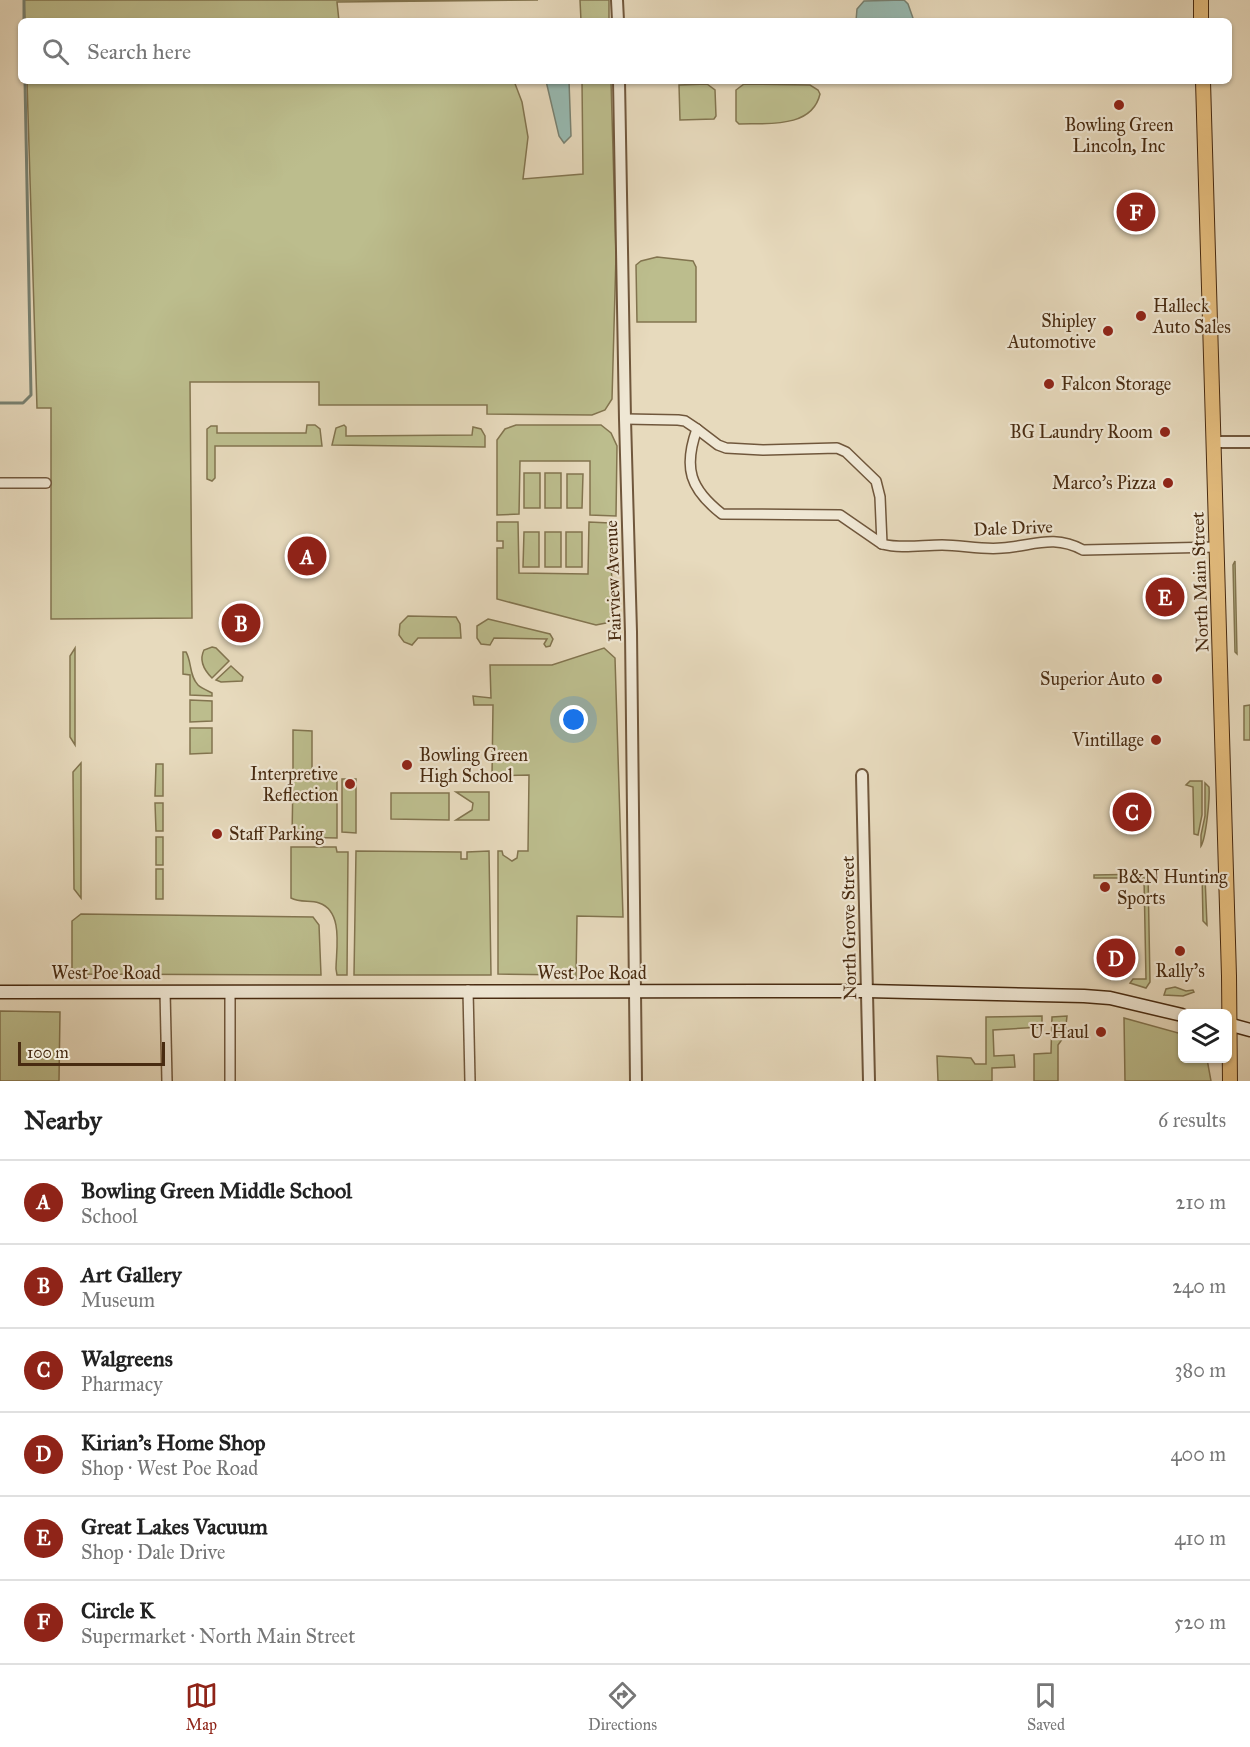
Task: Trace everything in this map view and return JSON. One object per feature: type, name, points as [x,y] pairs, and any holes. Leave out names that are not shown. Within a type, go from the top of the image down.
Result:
[{"type":"main road","points":[[1201,0],[1201,18]]},
{"type":"main road","name":"North Main Street","points":[[1203,84],[1228,1009]]},
{"type":"main road","name":"West Poe Road","points":[[0,992],[867,991],[1084,996],[1110,998],[1178,1014]]},
{"type":"main road","points":[[1232,1026],[1250,1030]]},
{"type":"main road","name":"North Main Street","points":[[1229,1063],[1230,1081]]},
{"type":"street","points":[[617,0],[618,18]]},
{"type":"street","name":"Fairview Avenue","points":[[619,84],[631,632],[636,1081]]},
{"type":"street","points":[[625,419],[685,422],[726,448],[763,450],[837,448],[846,452],[876,481],[879,489],[882,544]]},
{"type":"street","points":[[696,429],[690,456],[693,480],[701,494],[722,514],[840,515],[882,544]]},
{"type":"street","points":[[1213,442],[1250,442]]},
{"type":"street","points":[[0,483],[46,483]]},
{"type":"street","name":"Dale Drive","points":[[882,544],[890,547],[942,545],[1001,548],[1044,541],[1071,543],[1083,550],[1216,547]]},
{"type":"street","name":"North Grove Street","points":[[862,775],[869,1081]]},
{"type":"street","points":[[468,990],[470,1081]]},
{"type":"street","points":[[165,991],[167,1081]]},
{"type":"street","points":[[230,991],[230,1081]]},
{"type":"green space","points":[[24,0],[538,0],[337,2],[339,18],[25,18]]},
{"type":"green space","points":[[580,0],[609,0],[609,18],[581,18]]},
{"type":"green space","points":[[27,84],[515,84],[522,102],[528,137],[523,179],[583,174],[582,84],[611,84],[616,255],[612,399],[605,410],[592,415],[487,414],[487,405],[319,405],[319,382],[190,382],[192,618],[51,619],[51,408],[37,408]]},
{"type":"green space","points":[[707,84],[715,90],[716,116],[714,119],[680,120],[679,85]]},
{"type":"green space","points":[[744,84],[810,85],[820,94],[808,113],[798,119],[787,122],[739,124],[736,121],[736,90]]},
{"type":"green space","points":[[657,257],[693,261],[696,267],[696,322],[637,322],[636,265],[641,261]]},
{"type":"green space","points":[[307,425],[315,425],[320,429],[322,446],[215,446],[215,478],[212,481],[207,479],[207,429],[211,426],[217,426],[217,433],[306,433]]},
{"type":"green space","points":[[344,425],[346,436],[472,435],[473,427],[481,429],[485,436],[485,447],[332,445],[336,428]]},
{"type":"green space","points":[[516,425],[601,425],[611,433],[617,446],[616,516],[590,515],[590,461],[520,461],[519,514],[497,515],[497,440],[505,429]]},
{"type":"green space","points":[[524,473],[540,473],[540,508],[524,508]]},
{"type":"green space","points":[[545,473],[561,473],[561,508],[545,508]]},
{"type":"green space","points":[[567,474],[583,474],[582,508],[567,508]]},
{"type":"green space","points":[[497,522],[518,522],[519,573],[588,574],[589,522],[610,523],[613,618],[606,623],[596,625],[497,599],[497,548],[503,548],[503,541],[497,541]]},
{"type":"green space","points":[[524,532],[539,532],[539,567],[523,567]]},
{"type":"green space","points":[[545,532],[561,532],[561,567],[545,567]]},
{"type":"green space","points":[[566,532],[582,532],[582,567],[566,567]]},
{"type":"green space","points":[[1235,561],[1237,654],[1235,652],[1233,565]]},
{"type":"green space","points":[[408,616],[456,617],[460,624],[461,638],[418,638],[412,645],[404,642],[399,635],[400,624]]},
{"type":"green space","points":[[488,619],[550,634],[553,639],[550,646],[546,647],[544,644],[547,639],[494,638],[490,645],[481,644],[477,638],[477,626]]},
{"type":"green space","points":[[212,647],[229,661],[212,678],[205,668],[202,657],[204,650]]},
{"type":"green space","points":[[75,648],[75,745],[70,737],[70,656]]},
{"type":"green space","points":[[604,648],[615,658],[623,917],[577,916],[576,979],[569,975],[498,974],[498,851],[502,851],[503,855],[512,861],[517,858],[518,851],[528,851],[529,775],[492,776],[493,705],[474,705],[473,696],[491,698],[490,665],[552,665]]},
{"type":"green space","points":[[183,652],[186,652],[188,656],[195,681],[212,693],[212,696],[190,695],[190,675],[183,674]]},
{"type":"green space","points":[[231,666],[243,677],[242,681],[221,682],[216,680]]},
{"type":"green space","points":[[190,700],[212,701],[212,721],[190,722]]},
{"type":"green space","points":[[1250,705],[1250,740],[1244,740],[1244,706]]},
{"type":"green space","points":[[190,728],[212,728],[212,753],[190,754]]},
{"type":"green space","points":[[293,730],[312,731],[312,772],[293,772]]},
{"type":"green space","points":[[81,763],[81,898],[74,889],[73,772]]},
{"type":"green space","points":[[156,764],[163,764],[163,796],[155,796]]},
{"type":"green space","points":[[293,779],[337,779],[337,838],[292,837]]},
{"type":"green space","points":[[342,779],[356,779],[356,833],[342,832]]},
{"type":"green space","points":[[1190,781],[1202,781],[1202,815],[1198,835],[1194,834],[1193,787],[1186,785]]},
{"type":"green space","points":[[1205,783],[1209,787],[1209,800],[1201,846],[1205,816]]},
{"type":"green space","points":[[456,792],[489,792],[489,820],[456,820],[472,810],[473,803]]},
{"type":"green space","points":[[391,793],[449,793],[449,820],[391,819]]},
{"type":"green space","points":[[155,803],[163,803],[163,831],[156,831]]},
{"type":"green space","points":[[156,837],[163,837],[163,865],[156,865]]},
{"type":"green space","points":[[291,847],[336,847],[337,852],[348,852],[347,975],[337,975],[337,932],[332,914],[327,907],[319,903],[291,898]]},
{"type":"green space","points":[[356,851],[461,852],[461,859],[467,859],[467,852],[489,851],[491,975],[354,975]]},
{"type":"green space","points":[[156,869],[163,869],[163,899],[156,899]]},
{"type":"green space","points":[[1202,872],[1205,877],[1207,925],[1203,921]]},
{"type":"green space","points":[[1148,874],[1150,982],[1146,988],[1130,983],[1133,979],[1146,979],[1144,878],[1094,878],[1094,875]]},
{"type":"green space","points":[[81,914],[313,917],[319,925],[321,975],[72,974],[72,921]]},
{"type":"green space","points":[[1175,987],[1194,992],[1183,996],[1164,995],[1166,989]]},
{"type":"green space","points":[[0,1011],[60,1012],[59,1081],[0,1081]]},
{"type":"green space","points":[[1042,1016],[1042,1027],[993,1030],[994,1056],[1014,1055],[1015,1067],[992,1068],[992,1081],[938,1081],[937,1056],[971,1058],[975,1064],[986,1064],[986,1017]]},
{"type":"green space","points":[[1067,1016],[1065,1035],[1058,1045],[1058,1081],[1034,1081],[1034,1054],[1051,1053],[1052,1017]]},
{"type":"green space","points":[[1124,1018],[1178,1033],[1178,1063],[1208,1063],[1211,1081],[1125,1081]]},
{"type":"water","points":[[904,0],[908,4],[913,18],[856,18],[857,9],[864,1]]},
{"type":"water","points":[[547,84],[569,84],[571,136],[564,143],[559,136]]},
{"type":"waterway","points":[[24,0],[24,18]]},
{"type":"waterway","points":[[0,403],[23,403],[31,395],[25,84]]},
{"type":"place","name":"Bowling Green Lincoln, Inc","points":[[1119,105]]},
{"type":"place","name":"Circle K","points":[[1136,212]]},
{"type":"place","name":"Halleck Auto Sales","points":[[1141,316]]},
{"type":"place","name":"Shipley Automotive","points":[[1108,331]]},
{"type":"place","name":"Falcon Storage","points":[[1049,384]]},
{"type":"place","name":"BG Laundry Room","points":[[1165,432]]},
{"type":"place","name":"Marco’s Pizza","points":[[1168,483]]},
{"type":"place","name":"Bowling Green Middle School","points":[[307,556]]},
{"type":"place","name":"Great Lakes Vacuum","points":[[1165,597]]},
{"type":"place","name":"Art Gallery","points":[[241,623]]},
{"type":"place","name":"Superior Auto","points":[[1157,679]]},
{"type":"place","name":"Vintillage","points":[[1156,740]]},
{"type":"place","name":"Bowling Green High School","points":[[407,765]]},
{"type":"place","name":"Interpretive Reflection","points":[[350,784]]},
{"type":"place","name":"Walgreens","points":[[1132,812]]},
{"type":"place","name":"Staff Parking","points":[[217,834]]},
{"type":"place","name":"B&N Hunting Sports","points":[[1105,887]]},
{"type":"place","name":"Rally's","points":[[1180,951]]},
{"type":"place","name":"Kirian's Home Shop","points":[[1116,958]]},
{"type":"place","name":"U-Haul","points":[[1101,1032]]}]
